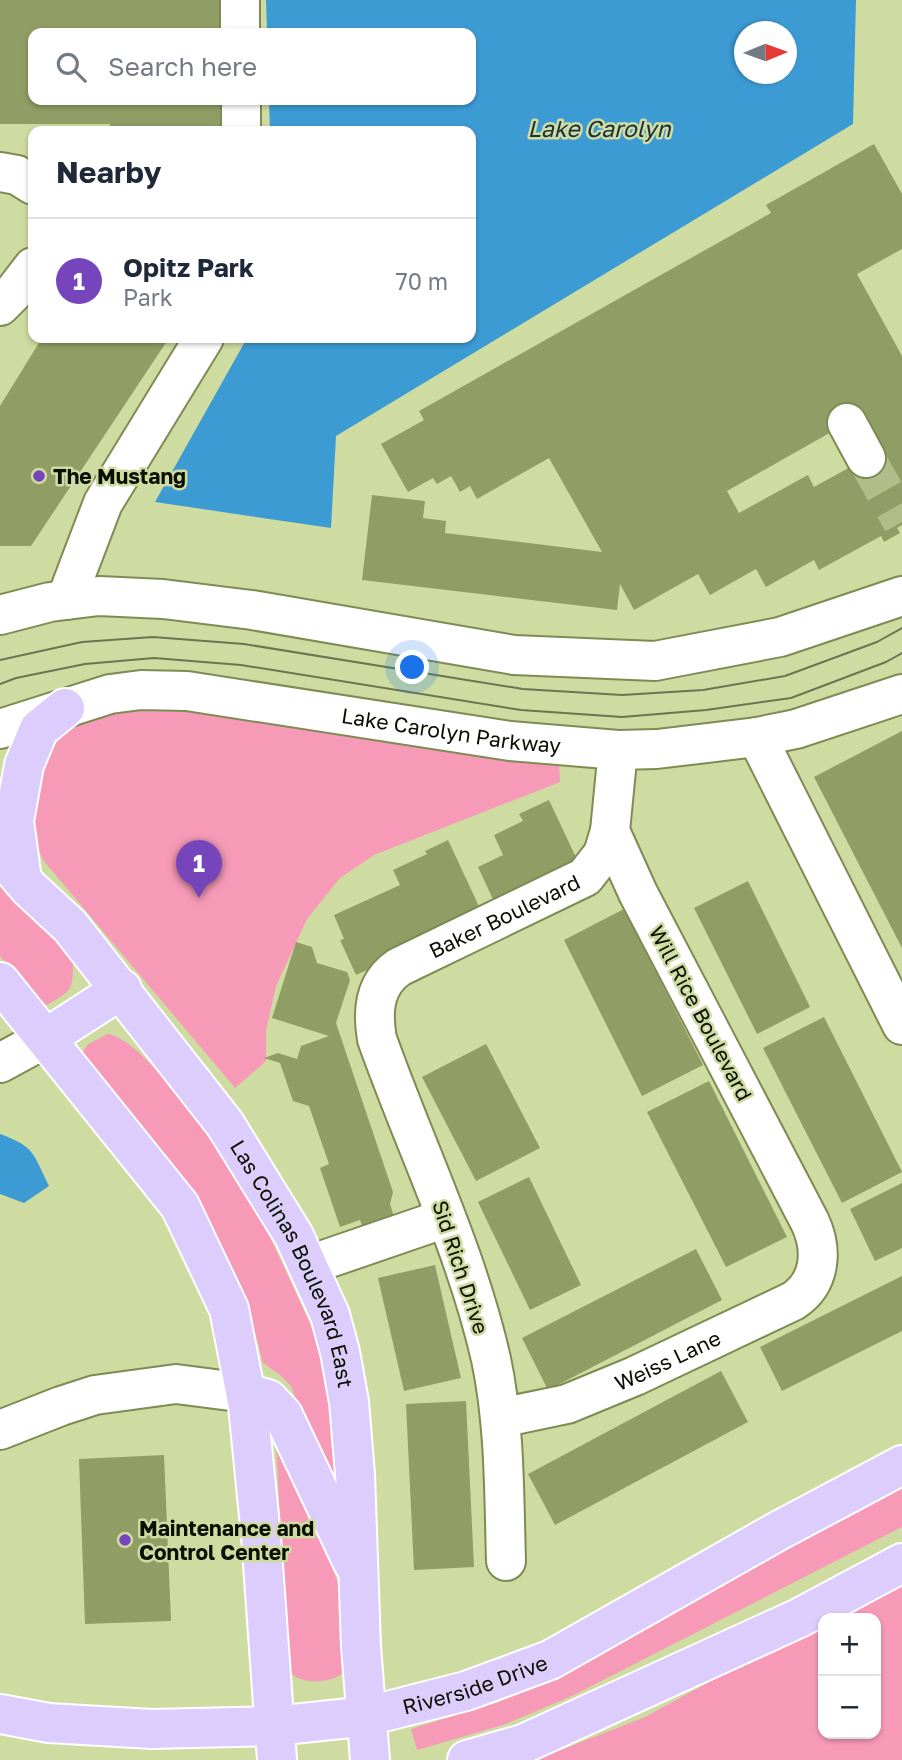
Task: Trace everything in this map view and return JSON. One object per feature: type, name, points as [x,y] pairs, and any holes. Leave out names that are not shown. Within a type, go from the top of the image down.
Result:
[{"type":"main road","points":[[11,867],[14,821],[24,765],[39,729],[65,708]]},
{"type":"main road","name":"Las Colinas Boulevard East","points":[[11,867],[70,926],[122,989],[225,1124],[264,1184],[309,1265],[330,1315],[349,1402],[355,1474],[361,1647],[370,1760]]},
{"type":"main road","points":[[0,982],[180,1206],[229,1308],[246,1393],[261,1536],[276,1743]]},
{"type":"main road","points":[[46,1038],[122,989]]},
{"type":"main road","points":[[246,1393],[268,1399],[283,1415],[358,1574]]},
{"type":"main road","name":"Riverside Drive","points":[[0,1714],[49,1723],[276,1743],[466,1691],[550,1660],[754,1544],[902,1465]]},
{"type":"main road","points":[[467,1760],[525,1752],[799,1618],[902,1563]]},
{"type":"street","points":[[240,0],[240,28]]},
{"type":"street","points":[[241,105],[241,126]]},
{"type":"street","points":[[0,172],[17,175],[28,182]]},
{"type":"street","points":[[0,306],[28,274]]},
{"type":"street","points":[[66,600],[103,503],[201,343]]},
{"type":"street","points":[[847,423],[866,458]]},
{"type":"street","points":[[0,615],[66,600],[100,596],[163,599],[251,610],[514,655],[655,662],[780,637],[902,596]]},
{"type":"street","name":"Lake Carolyn Parkway","points":[[0,729],[110,694],[141,690],[187,691],[510,741],[618,750],[657,749],[757,737],[796,729],[902,694]]},
{"type":"street","points":[[757,737],[902,1025]]},
{"type":"street","points":[[610,831],[618,750]]},
{"type":"street","name":"Baker Boulevard","points":[[380,985],[399,967],[584,877],[603,854],[610,831]]},
{"type":"street","name":"Will Rice Boulevard","points":[[610,831],[638,892],[810,1222],[818,1243],[817,1270]]},
{"type":"street","name":"Sid Rich Drive","points":[[380,985],[373,1020],[377,1039],[446,1218],[481,1321],[491,1362],[500,1418],[506,1561]]},
{"type":"street","points":[[0,1063],[46,1038]]},
{"type":"street","points":[[309,1265],[446,1218]]},
{"type":"street","name":"Weiss Lane","points":[[500,1418],[568,1405],[635,1376],[793,1301],[802,1295],[817,1270]]},
{"type":"street","points":[[0,1430],[61,1405],[95,1395],[176,1384],[246,1393]]},
{"type":"shaded area","points":[[184,705],[559,765],[560,782],[374,855],[340,878],[307,919],[276,986],[266,1031],[266,1061],[235,1088],[43,860],[33,830],[31,811],[38,774],[46,757],[70,729],[86,718],[110,708]]},
{"type":"shaded area","points":[[0,881],[39,913],[73,961],[69,989],[47,1005],[38,1002],[0,956]]},
{"type":"shaded area","points":[[107,1034],[122,1040],[163,1077],[239,1179],[268,1233],[322,1350],[330,1375],[341,1487],[332,1495],[291,1386],[263,1363],[250,1316],[232,1270],[198,1203],[161,1150],[84,1057],[83,1052],[87,1045]]},
{"type":"shaded area","points":[[286,1441],[343,1597],[345,1672],[323,1681],[300,1679],[288,1670],[276,1442]]},
{"type":"shaded area","points":[[902,1483],[902,1527],[572,1696],[503,1725],[417,1750],[411,1729],[499,1702],[565,1673]]},
{"type":"shaded area","points":[[902,1579],[902,1760],[535,1760],[643,1718],[818,1623],[818,1739],[881,1739],[881,1613],[837,1613]]},
{"type":"water","name":"Lake Carolyn","points":[[266,0],[856,0],[853,124],[336,436],[331,528],[155,502],[244,343],[476,343],[476,126],[270,126],[269,105],[476,105],[476,28],[267,28]]},
{"type":"water","points":[[0,1134],[21,1143],[32,1153],[49,1186],[24,1203],[0,1194]]},
{"type":"building","points":[[0,0],[222,0],[222,28],[28,28],[28,105],[222,105],[222,126],[0,124]]},
{"type":"building","points":[[874,144],[902,194],[902,249],[857,274],[902,356],[902,525],[897,528],[900,533],[884,542],[881,536],[819,570],[814,560],[766,587],[756,569],[710,595],[698,574],[634,610],[620,584],[617,610],[362,580],[372,495],[425,501],[423,518],[446,521],[445,533],[602,552],[549,458],[477,499],[470,486],[460,492],[451,476],[437,484],[433,478],[408,492],[381,444],[424,420],[419,411],[771,213],[766,205]],"holes":[[[863,414],[883,449],[814,487],[808,475],[739,513],[727,491]]]},
{"type":"building","name":"The Mustang","points":[[39,343],[166,343],[31,546],[0,546],[0,406]]},
{"type":"building","points":[[902,731],[902,948],[814,777]]},
{"type":"building","points":[[549,800],[581,868],[497,908],[478,867],[503,855],[494,835],[523,821],[519,814]]},
{"type":"building","points":[[448,840],[484,917],[356,975],[340,940],[344,939],[334,915],[400,885],[393,870],[427,854],[425,851]]},
{"type":"building","points":[[748,881],[810,1007],[757,1034],[694,908]]},
{"type":"building","points":[[624,909],[703,1065],[642,1096],[564,940]]},
{"type":"building","points":[[296,942],[312,947],[317,963],[347,972],[350,980],[336,1023],[393,1192],[390,1204],[397,1226],[366,1237],[360,1220],[340,1227],[320,1168],[329,1164],[309,1106],[293,1101],[280,1063],[264,1058],[278,1053],[297,1059],[301,1046],[329,1036],[272,1018]]},
{"type":"building","points":[[824,1017],[902,1172],[842,1203],[763,1048]]},
{"type":"building","points":[[486,1044],[540,1148],[476,1181],[422,1077]]},
{"type":"building","points":[[709,1081],[787,1237],[726,1267],[647,1112]]},
{"type":"building","points":[[529,1177],[581,1285],[530,1310],[478,1202]]},
{"type":"building","points":[[902,1183],[902,1248],[875,1261],[850,1209]]},
{"type":"building","points":[[696,1249],[722,1300],[548,1390],[522,1338]]},
{"type":"building","points":[[435,1265],[461,1378],[404,1391],[378,1278]]},
{"type":"building","points":[[902,1276],[902,1331],[782,1391],[760,1347]]},
{"type":"building","points":[[721,1371],[748,1422],[555,1525],[528,1474]]},
{"type":"building","points":[[466,1401],[474,1567],[414,1570],[406,1404]]},
{"type":"building","name":"Maintenance and Control Center","points":[[164,1455],[171,1621],[85,1624],[79,1459]]},
{"type":"tunnel","points":[[866,458],[902,522]]},
{"type":"tram line","points":[[0,660],[82,642],[153,637],[244,644],[523,689],[622,695],[703,690],[785,676],[877,642],[902,628]]},
{"type":"tram line","points":[[0,684],[16,678],[85,664],[154,658],[241,665],[521,710],[622,717],[706,710],[791,698],[886,662],[902,653]]},
{"type":"place","name":"The Mustang","points":[[39,476]]},
{"type":"place","name":"Opitz Park","points":[[199,898]]},
{"type":"place","name":"Maintenance and Control Center","points":[[125,1540]]}]
